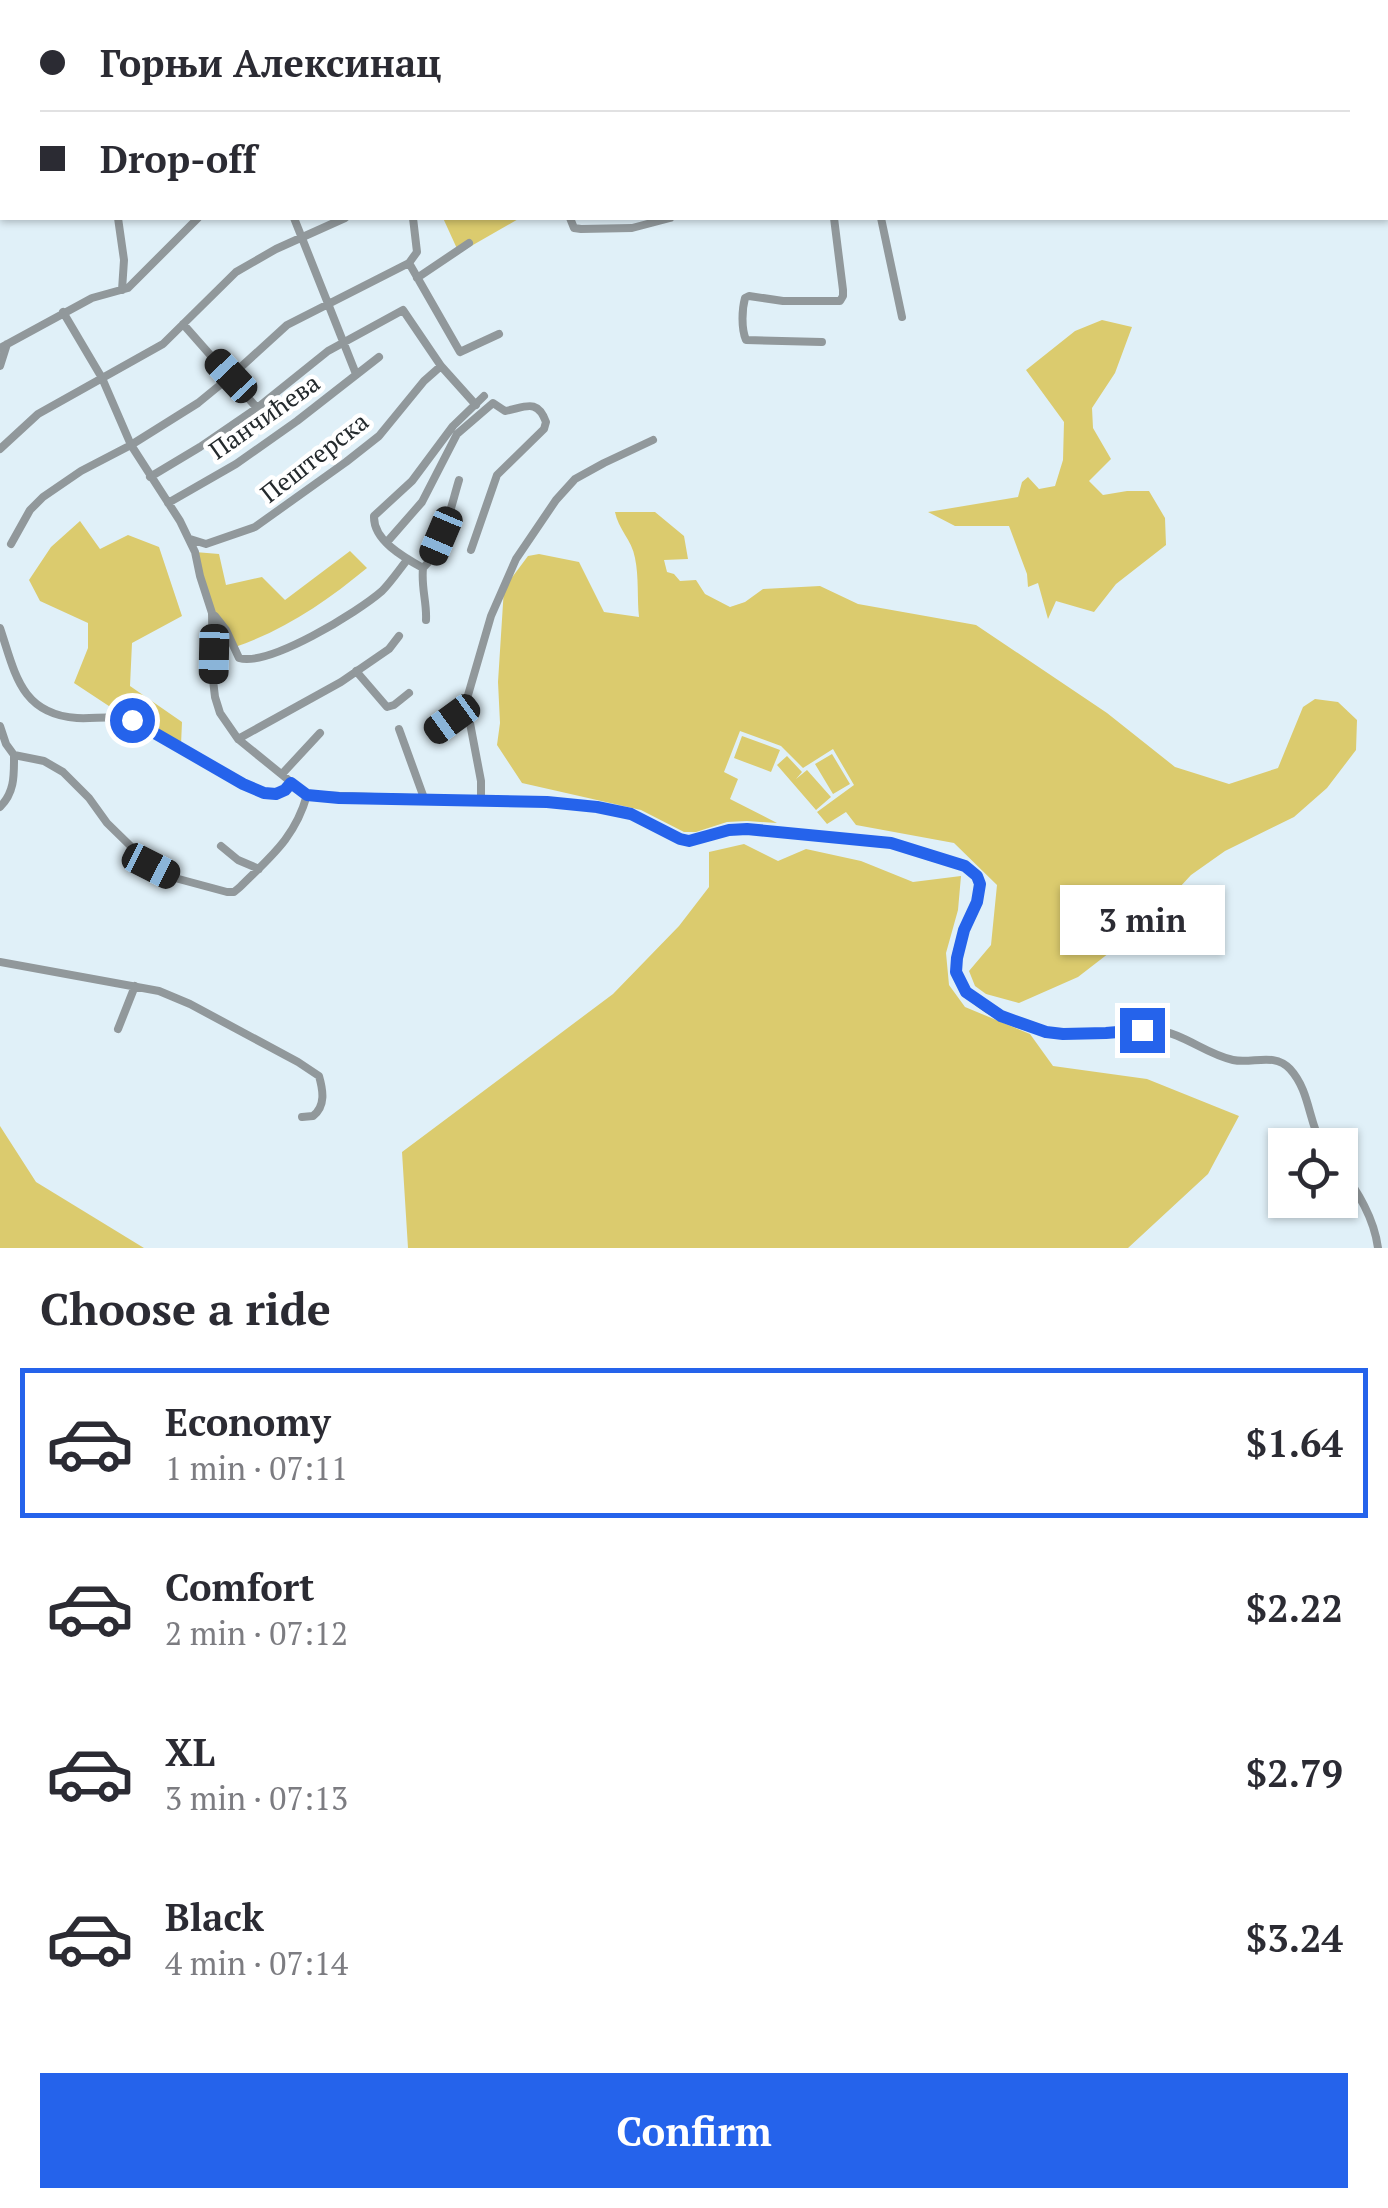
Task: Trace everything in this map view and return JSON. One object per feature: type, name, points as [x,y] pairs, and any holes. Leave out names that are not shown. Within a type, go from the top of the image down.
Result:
[{"type":"street","points":[[118,220],[124,260],[122,290]]},
{"type":"street","points":[[0,366],[4,346],[92,298],[122,290],[137,281],[196,220]]},
{"type":"street","points":[[295,220],[356,374]]},
{"type":"street","points":[[0,448],[38,414],[164,344],[236,272],[340,220]]},
{"type":"street","points":[[12,544],[30,510],[43,496],[198,403],[287,324],[409,263],[417,252],[415,220]]},
{"type":"street","points":[[571,220],[574,228],[581,229],[632,228],[662,220]]},
{"type":"street","points":[[822,342],[746,340],[744,304],[745,298],[756,296],[783,301],[840,300],[843,290],[834,220]]},
{"type":"street","points":[[881,220],[902,317]]},
{"type":"street","points":[[417,278],[469,243]]},
{"type":"street","points":[[409,263],[460,352],[499,334]]},
{"type":"street","points":[[150,477],[257,408],[328,351],[403,310],[441,366],[476,405]]},
{"type":"street","points":[[64,312],[102,378],[131,445],[190,539],[212,612],[215,697],[220,712],[238,739],[307,795],[597,807],[631,814],[689,841],[747,829],[891,843],[965,866],[980,884],[957,958],[956,972],[966,992],[1001,1016],[1046,1032],[1156,1030],[1231,1060],[1278,1060],[1305,1091],[1314,1128]]},
{"type":"street","points":[[182,324],[257,408]]},
{"type":"street","name":"Панчићева","points":[[168,503],[236,464],[380,357]]},
{"type":"street","name":"Пештерска","points":[[190,539],[206,544],[255,527],[379,436],[424,380],[441,366]]},
{"type":"street","points":[[423,568],[387,542],[375,529],[374,516],[412,480],[453,426],[484,396]]},
{"type":"street","points":[[387,542],[422,502],[457,434],[493,403],[505,411],[522,405],[538,408],[546,422],[544,429],[497,475],[471,550]]},
{"type":"street","points":[[481,801],[466,702],[491,616],[516,559],[575,479],[653,440]]},
{"type":"street","points":[[426,620],[421,587],[423,568],[436,549],[459,480]]},
{"type":"street","points":[[212,612],[239,658],[249,661],[290,647],[340,620],[382,590],[408,560]]},
{"type":"street","points":[[0,628],[19,685],[25,695],[48,710],[76,718],[118,716],[132,720],[264,793],[276,794],[291,783]]},
{"type":"street","points":[[238,739],[341,682],[389,649],[398,636]]},
{"type":"street","points":[[356,671],[388,707],[409,693]]},
{"type":"street","points":[[433,732],[466,710]]},
{"type":"street","points":[[0,726],[14,755],[14,782],[0,807]]},
{"type":"street","points":[[399,729],[424,798]]},
{"type":"street","points":[[282,774],[320,733]]},
{"type":"street","points":[[14,755],[44,761],[63,772],[89,798],[106,823],[151,866],[175,878],[226,892],[234,892],[291,835],[307,795]]},
{"type":"street","points":[[221,846],[258,869]]},
{"type":"street","points":[[0,962],[135,986],[180,999],[314,1072],[322,1090],[321,1107],[313,1116],[302,1117]]},
{"type":"street","points":[[118,1029],[135,986]]},
{"type":"street","points":[[1358,1195],[1378,1245]]},
{"type":"street","points":[[1378,1245],[1388,1232]]},
{"type":"shaded area","points":[[444,220],[517,220],[459,253]]},
{"type":"shaded area","points":[[1102,320],[1132,327],[1115,373],[1092,408],[1093,428],[1111,459],[1089,481],[1103,495],[1149,491],[1165,518],[1166,545],[1116,584],[1094,612],[1056,601],[1048,619],[1038,583],[1028,587],[1009,526],[955,526],[928,512],[1018,497],[1022,482],[1028,477],[1039,489],[1055,486],[1063,460],[1064,422],[1026,370],[1075,331]]},
{"type":"shaded area","points":[[615,512],[655,512],[684,536],[688,559],[664,560],[667,572],[680,581],[696,580],[705,594],[730,607],[763,589],[820,586],[858,604],[976,625],[1107,713],[1175,767],[1229,784],[1278,768],[1303,707],[1315,699],[1338,702],[1357,720],[1356,750],[1327,788],[1294,817],[1225,851],[1191,875],[1144,926],[1078,977],[1019,1003],[986,994],[975,986],[969,971],[991,945],[997,885],[954,843],[856,825],[846,812],[827,824],[817,812],[854,785],[833,749],[803,768],[781,746],[740,731],[724,772],[738,779],[730,799],[777,823],[727,822],[696,832],[684,832],[641,810],[522,783],[497,745],[504,588],[528,556],[539,554],[579,562],[604,612],[639,617],[635,558]]},
{"type":"shaded area","points":[[80,521],[100,549],[128,535],[159,547],[182,616],[132,643],[130,686],[182,722],[181,745],[144,719],[121,714],[74,683],[88,648],[88,623],[40,601],[29,580],[51,547]]},
{"type":"shaded area","points":[[350,551],[367,568],[305,614],[235,647],[212,613],[195,552],[219,554],[226,585],[262,577],[285,600]]},
{"type":"shaded area","points":[[742,736],[780,750],[771,772],[734,758]]},
{"type":"shaded area","points":[[832,754],[850,784],[833,794],[815,764]]},
{"type":"shaded area","points":[[787,756],[802,772],[796,779],[807,770],[831,797],[816,810],[777,765]]},
{"type":"shaded area","points":[[744,844],[778,861],[806,849],[861,861],[913,882],[961,876],[958,910],[946,953],[949,985],[965,1007],[1030,1034],[1053,1066],[1147,1079],[1239,1116],[1208,1174],[1128,1248],[408,1248],[402,1152],[613,994],[679,926],[709,887],[709,852]]},
{"type":"shaded area","points":[[0,1126],[36,1182],[144,1248],[0,1248]]},
{"type":"route","points":[[132,720],[264,793],[276,794],[291,783],[307,795],[339,798],[547,802],[631,814],[689,841],[747,829],[884,842],[925,853],[965,866],[980,884],[957,958],[956,972],[966,992],[1001,1016],[1046,1032],[1142,1030]]}]
